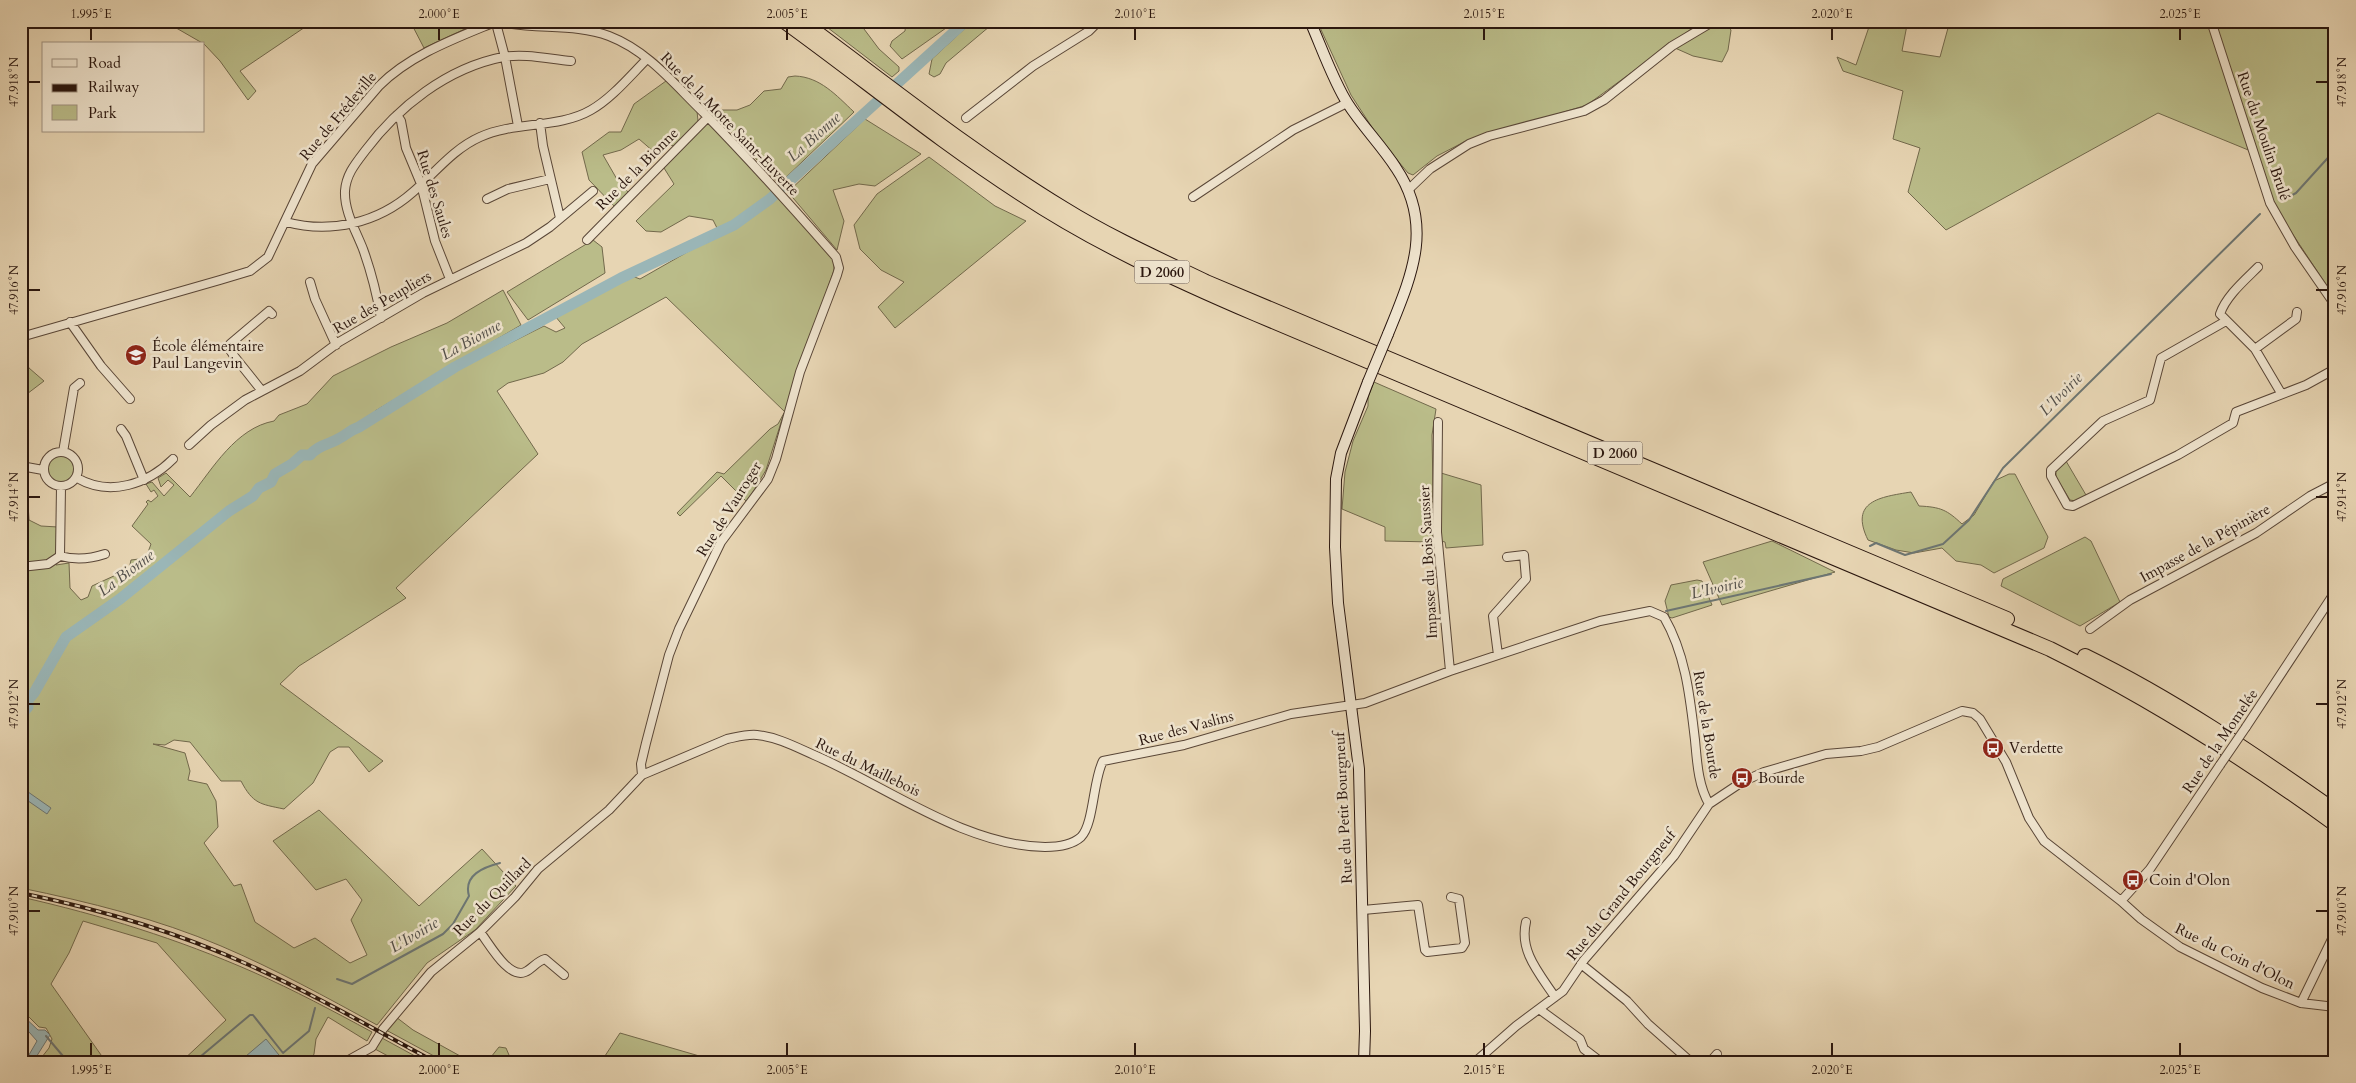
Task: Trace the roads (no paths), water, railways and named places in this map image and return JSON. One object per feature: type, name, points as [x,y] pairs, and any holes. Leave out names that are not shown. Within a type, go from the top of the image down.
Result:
[{"type":"highway","name":"D 2060","points":[[801,21],[881,86],[1021,194],[1129,256],[1248,310],[2043,646],[2162,709],[2246,762],[2335,824]]},
{"type":"highway","name":"D 2060","points":[[784,22],[881,86]]},
{"type":"highway","name":"D 2060","points":[[894,96],[1032,189],[1082,219],[1154,257],[1215,285],[2029,629],[2136,681],[2260,758],[2335,811]]},
{"type":"street","points":[[966,118],[1033,66],[1089,31],[1099,21]]},
{"type":"street","name":"Rue du Petit Bourgneuf","points":[[1310,21],[1347,103],[1397,168],[1408,190],[1417,234],[1415,260],[1411,277],[1344,446],[1336,478],[1338,603],[1359,768],[1363,910],[1364,1062]]},
{"type":"street","points":[[1408,190],[1430,169],[1468,144],[1488,136],[1584,111],[1604,100],[1672,46],[1714,21]]},
{"type":"street","name":"Rue du Moulin Brulé","points":[[2211,21],[2270,203],[2295,246],[2335,305]]},
{"type":"street","points":[[495,23],[505,56],[518,126]]},
{"type":"street","name":"Rue de la Motte Saint-Euverte","points":[[495,23],[607,35],[622,42],[647,59],[662,70],[775,187],[836,257]]},
{"type":"street","name":"Rue de Frédeville","points":[[21,337],[250,271],[268,257],[312,164],[391,74],[444,44],[495,23]]},
{"type":"street","points":[[382,318],[368,265],[345,194],[348,176],[378,134],[415,100],[457,72],[478,63],[505,56],[571,61]]},
{"type":"street","points":[[286,222],[325,228],[354,224],[386,211],[420,184],[451,155],[470,142],[492,132],[574,117],[591,110],[647,59]]},
{"type":"street","points":[[1193,197],[1293,130],[1347,103]]},
{"type":"street","name":"Rue des Saules","points":[[397,116],[401,121],[410,159],[420,184],[435,242],[450,279]]},
{"type":"street","name":"Rue de la Bionne","points":[[586,240],[708,117]]},
{"type":"street","points":[[540,123],[550,179],[560,218]]},
{"type":"street","points":[[487,199],[508,189],[550,179]]},
{"type":"street","name":"Rue des Peupliers","points":[[189,445],[229,411],[300,371],[336,344],[450,279],[526,243],[593,191]]},
{"type":"street","name":"Rue de Vauroger","points":[[642,775],[641,764],[646,743],[669,655],[678,629],[721,542],[768,479],[776,459],[800,372],[839,268],[836,257]]},
{"type":"street","points":[[2258,267],[2243,282],[2222,308],[2220,314],[2255,349],[2281,393]]},
{"type":"street","points":[[310,282],[315,299],[336,344]]},
{"type":"street","points":[[262,391],[234,356],[230,350],[230,344],[269,310],[272,314]]},
{"type":"street","points":[[2255,349],[2296,320],[2297,312]]},
{"type":"street","points":[[2226,321],[2161,358],[2150,400],[2103,422],[2050,473],[2070,506],[2178,455],[2233,422],[2236,412],[2281,393],[2306,385],[2335,370]]},
{"type":"street","points":[[70,322],[100,366],[130,399]]},
{"type":"street","points":[[63,452],[74,388],[80,383]]},
{"type":"street","name":"Impasse du Bois Saussier","points":[[1438,422],[1437,532],[1450,671]]},
{"type":"street","points":[[121,429],[126,436],[144,480]]},
{"type":"street","points":[[21,466],[43,470],[51,484],[61,487],[70,484],[77,478],[78,472],[74,457],[63,452],[49,456],[43,470]]},
{"type":"street","points":[[77,478],[91,484],[111,487],[144,480],[162,470],[174,459]]},
{"type":"street","name":"Impasse de la Pépinière","points":[[2090,629],[2130,600],[2256,533],[2310,496],[2335,483]]},
{"type":"street","points":[[60,556],[61,487]]},
{"type":"street","points":[[60,556],[70,559],[94,558],[105,554]]},
{"type":"street","points":[[1352,706],[1498,655],[1493,616],[1526,579],[1524,555],[1507,558]]},
{"type":"street","points":[[21,567],[48,564],[60,556]]},
{"type":"street","name":"Rue de la Momelée","points":[[2121,901],[2154,863],[2335,592]]},
{"type":"street","name":"Rue de la Bourde","points":[[1498,655],[1572,628],[1621,615],[1650,611],[1664,617],[1680,654],[1686,675],[1700,777],[1709,804]]},
{"type":"street","name":"Rue des Vaslins","points":[[1081,836],[1088,822],[1103,761],[1184,745],[1291,714],[1352,706]]},
{"type":"street","name":"Rue du Grand Bourgneuf","points":[[1475,1062],[1563,991],[1581,964],[1674,856],[1709,804],[1742,782],[1764,772],[1826,754],[1861,751],[1878,747],[1930,726],[1957,712],[1966,711]]},
{"type":"street","name":"Rue du Coin d'Olon","points":[[1966,711],[1973,713],[1980,719],[2006,762],[2029,818],[2044,841],[2141,919],[2180,948],[2262,988],[2301,1003],[2335,1007]]},
{"type":"street","name":"Rue du Maillebois","points":[[642,775],[727,739],[755,735],[776,740],[841,767],[950,823],[999,842],[1021,847],[1052,847],[1068,844],[1081,836]]},
{"type":"street","name":"Rue du Quillard","points":[[345,1062],[372,1047],[383,1029],[431,972],[480,932],[515,897],[538,869],[608,810],[642,775]]},
{"type":"street","points":[[1363,910],[1418,905],[1425,950],[1427,952],[1462,948],[1465,943],[1459,899],[1451,897]]},
{"type":"street","points":[[1526,922],[1523,934],[1527,956],[1555,996]]},
{"type":"street","points":[[480,932],[505,966],[513,972],[526,972],[545,959],[564,975]]},
{"type":"street","points":[[2301,1003],[2334,937]]},
{"type":"street","points":[[1581,964],[1627,1001],[1648,1024],[1691,1062]]},
{"type":"street","points":[[1539,1009],[1580,1039],[1584,1049],[1601,1062]]},
{"type":"street","points":[[1710,1062],[1717,1054]]},
{"type":"water","points":[[21,787],[51,808],[47,814],[21,796]]},
{"type":"water","points":[[21,1014],[38,1030],[45,1030],[50,1035],[33,1062],[21,1062],[21,1057],[23,1061],[26,1060],[37,1041],[21,1023]]},
{"type":"water","points":[[266,1039],[283,1060],[239,1062]]},
{"type":"waterway","name":"La Bionne","points":[[21,715],[28,707],[28,700],[34,693],[66,637],[120,599],[229,511],[253,496],[259,488],[271,482],[275,474],[292,464],[302,455],[310,455],[320,447],[359,427],[455,367],[621,278],[734,225],[770,199],[966,21]]},
{"type":"waterway","name":"L'Ivoirie","points":[[2283,200],[2296,193],[2335,150]]},
{"type":"waterway","name":"L'Ivoirie","points":[[1870,546],[1876,543],[1905,555],[1943,544],[1969,520],[2003,468],[2260,214]]},
{"type":"waterway","name":"L'Ivoirie","points":[[1666,611],[1831,574]]},
{"type":"waterway","name":"L'Ivoirie","points":[[337,979],[352,984],[443,934],[453,924],[469,896],[468,889],[472,877],[476,873],[500,863]]},
{"type":"waterway","name":"L'Ivoirie","points":[[194,1062],[250,1015],[253,1015],[283,1053],[309,1031],[315,1008]]},
{"type":"waterway","points":[[46,1036],[68,1062]]},
{"type":"railway","points":[[21,893],[108,914],[166,932],[222,953],[343,1012],[435,1062]]},
{"type":"place","name":"École élémentaire Paul Langevin","points":[[136,355]]},
{"type":"place","name":"Verdette","points":[[1993,748]]},
{"type":"place","name":"Bourde","points":[[1742,778]]},
{"type":"place","name":"Coin d'Olon","points":[[2133,880]]}]
